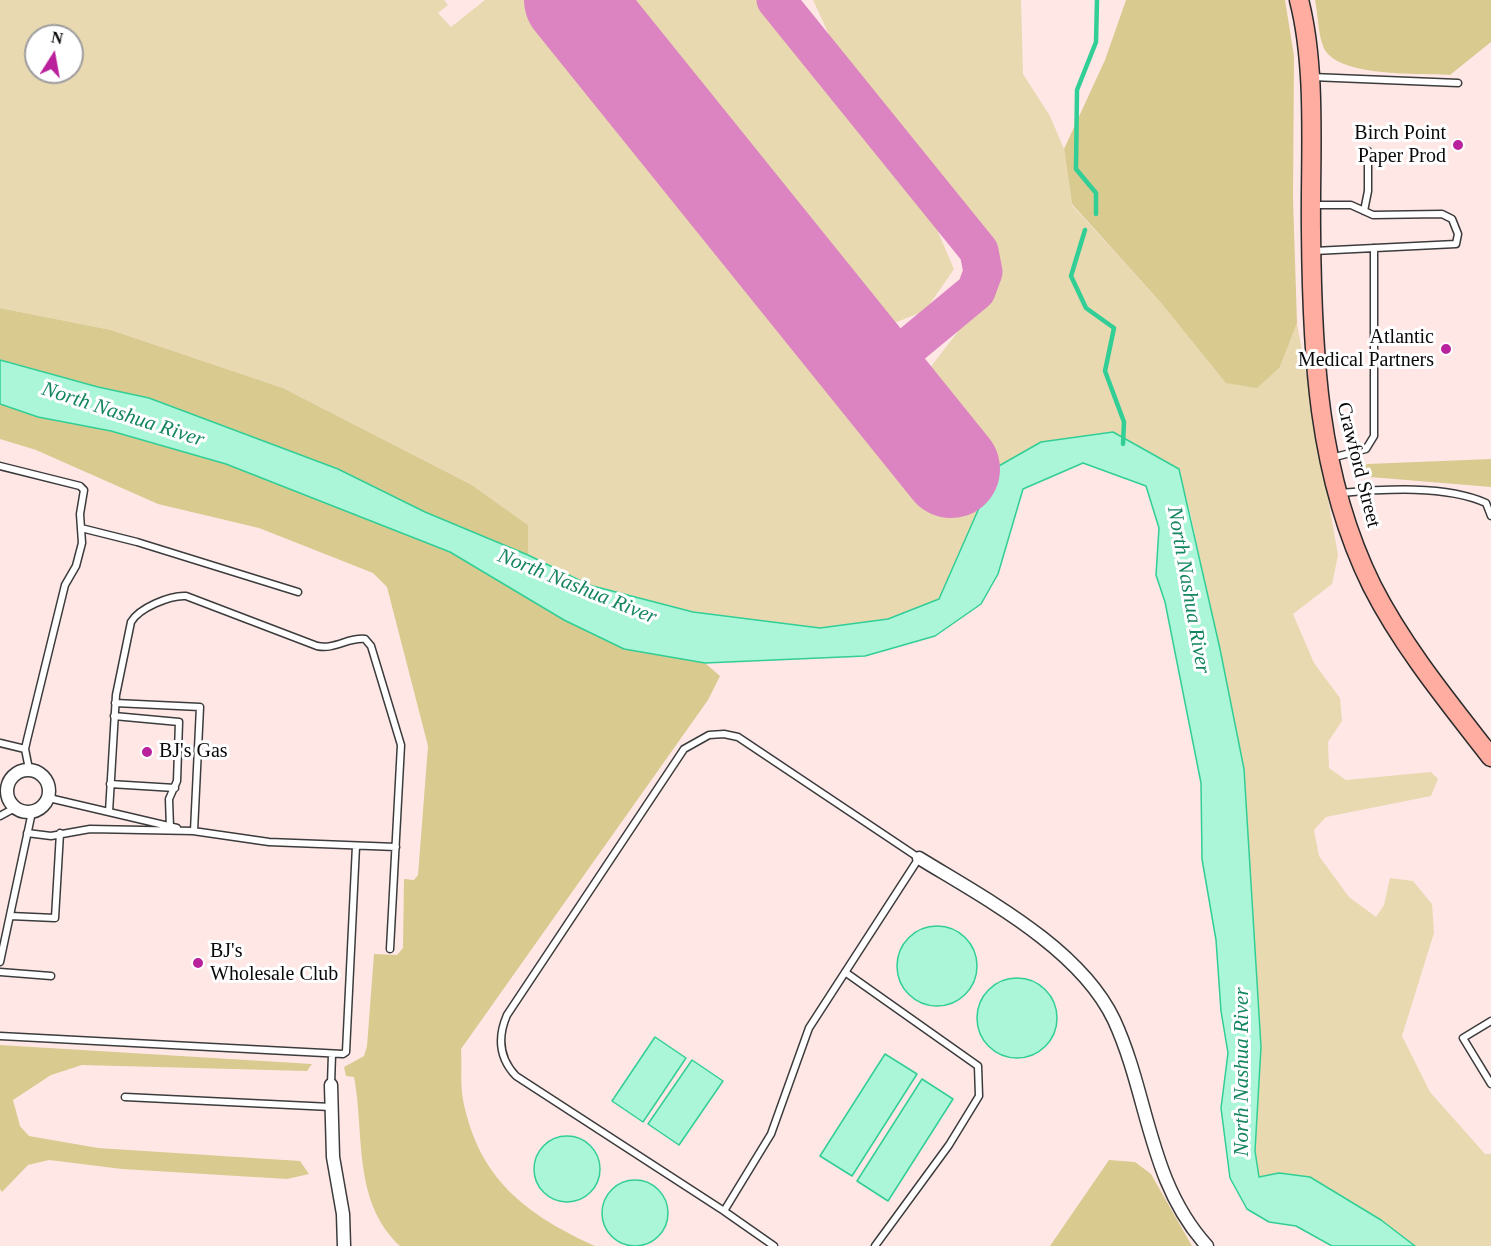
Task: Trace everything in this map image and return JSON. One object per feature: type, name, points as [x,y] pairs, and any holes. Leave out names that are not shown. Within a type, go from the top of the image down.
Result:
[{"type":"main road","name":"Crawford Street","points":[[1299,0],[1304,22],[1309,77],[1312,337],[1317,392],[1329,459],[1356,547],[1390,619],[1444,696],[1491,757]]},
{"type":"street","points":[[29,770],[40,773],[46,779],[49,798],[40,809],[26,811],[10,802],[3,785],[16,772],[29,770]]},
{"type":"street","points":[[919,858],[1053,947],[1097,994],[1113,1018],[1127,1051],[1161,1173],[1188,1220],[1207,1246]]},
{"type":"street","points":[[331,1085],[333,1157],[343,1214],[344,1246]]},
{"type":"lane","points":[[1309,77],[1458,83]]},
{"type":"lane","points":[[1364,211],[1368,191],[1368,151]]},
{"type":"lane","points":[[1310,205],[1351,205],[1373,215],[1442,214],[1452,219],[1458,234],[1455,244],[1311,251]]},
{"type":"lane","points":[[1329,459],[1366,449],[1374,436],[1374,248]]},
{"type":"lane","points":[[0,466],[83,487],[80,553],[76,566],[64,585],[25,749],[29,770]]},
{"type":"lane","points":[[1339,494],[1378,489],[1473,497],[1488,503],[1491,516]]},
{"type":"lane","points":[[81,528],[137,542],[298,592]]},
{"type":"lane","points":[[109,812],[115,704],[134,618],[173,596],[192,598],[317,646],[329,648],[355,639],[365,639],[371,646],[401,739],[390,949]]},
{"type":"lane","points":[[115,704],[200,708],[194,831]]},
{"type":"lane","points":[[114,716],[179,722],[175,788],[170,799],[170,829]]},
{"type":"lane","points":[[724,1211],[771,1134],[809,1028],[919,858],[738,737],[709,735],[696,740],[684,749],[507,1015],[502,1026],[501,1050],[503,1059],[516,1076],[774,1246]]},
{"type":"lane","points":[[0,743],[25,749]]},
{"type":"lane","points":[[110,784],[175,788]]},
{"type":"lane","points":[[49,798],[170,829]]},
{"type":"lane","points":[[0,816],[11,810],[26,811],[27,833],[0,962]]},
{"type":"lane","points":[[27,833],[46,836],[90,829],[170,829],[249,840],[396,847]]},
{"type":"lane","points":[[10,916],[55,918],[60,833]]},
{"type":"lane","points":[[0,1036],[343,1054],[346,1052],[356,846]]},
{"type":"lane","points":[[0,972],[51,976]]},
{"type":"lane","points":[[845,972],[978,1066],[979,1096],[949,1145],[875,1246]]},
{"type":"lane","points":[[1491,1021],[1463,1038],[1491,1084]]},
{"type":"lane","points":[[331,1085],[332,1054]]},
{"type":"lane","points":[[125,1097],[331,1107]]},
{"type":"shaded area","points":[[0,0],[444,0],[448,5],[438,13],[451,27],[485,0],[531,0],[928,493],[979,449],[922,378],[990,290],[995,270],[993,256],[984,237],[831,39],[813,0],[1021,0],[1023,74],[1050,116],[1064,149],[1072,205],[1163,305],[1280,367],[1297,323],[1338,555],[1332,584],[1293,614],[1314,663],[1340,698],[1342,721],[1328,742],[1329,768],[1346,780],[1431,772],[1438,779],[1431,796],[1326,817],[1314,830],[1319,856],[1349,897],[1376,917],[1384,905],[1390,878],[1413,881],[1432,904],[1434,933],[1402,1036],[1430,1092],[1485,1154],[1491,1154],[1491,1246],[1415,1246],[1381,1220],[1279,1173],[1259,1177],[1255,1151],[1261,1047],[1244,769],[1179,469],[1113,432],[997,467],[939,599],[888,619],[820,628],[693,612],[589,585],[528,555],[528,525],[472,485],[283,388],[111,330],[0,308]]},
{"type":"shaded area","points":[[616,0],[761,0],[860,123],[935,225],[954,269],[925,311],[881,328]]},
{"type":"shaded area","points":[[1126,0],[1285,0],[1294,56],[1293,199],[1297,323],[1280,367],[1257,388],[1226,383],[1163,305],[1072,204],[1064,149],[1105,60]]},
{"type":"shaded area","points":[[1315,0],[1491,0],[1491,42],[1450,75],[1360,69],[1343,64],[1330,56],[1323,46]]},
{"type":"shaded area","points":[[0,308],[111,330],[283,388],[472,485],[528,525],[528,555],[425,512],[338,469],[149,398],[98,387],[0,360]]},
{"type":"shaded area","points":[[0,404],[38,417],[111,431],[226,464],[450,552],[564,620],[624,649],[705,663],[720,676],[708,700],[461,1049],[463,1100],[470,1128],[493,1172],[527,1207],[547,1221],[595,1246],[400,1246],[385,1228],[374,1209],[367,1188],[354,1077],[346,1076],[344,1067],[364,1056],[367,1046],[374,954],[397,955],[403,948],[404,879],[414,880],[418,875],[428,746],[387,587],[373,573],[259,528],[158,504],[36,450],[0,439]]},
{"type":"shaded area","points":[[1491,459],[1491,487],[1370,477],[1363,475],[1362,468],[1367,464]]},
{"type":"shaded area","points":[[0,1045],[312,1064],[307,1071],[82,1065],[51,1075],[13,1100],[20,1126],[29,1136],[98,1148],[300,1161],[309,1174],[287,1179],[122,1169],[49,1160],[28,1165],[2,1192],[0,1189]]},
{"type":"shaded area","points":[[1109,1160],[1135,1162],[1151,1174],[1192,1246],[1050,1246]]},
{"type":"water","name":"North Nashua River","points":[[0,360],[98,387],[149,398],[338,469],[425,512],[528,555],[589,585],[693,612],[820,628],[888,619],[939,599],[997,467],[1041,442],[1113,432],[1179,469],[1220,649],[1244,769],[1261,1047],[1255,1151],[1259,1177],[1279,1173],[1310,1177],[1381,1220],[1415,1246],[1332,1246],[1296,1226],[1269,1222],[1247,1209],[1230,1178],[1221,1108],[1228,1053],[1221,1011],[1216,940],[1202,859],[1201,783],[1165,602],[1156,575],[1159,528],[1146,486],[1083,463],[1023,489],[998,574],[981,604],[935,636],[865,656],[705,663],[624,649],[564,620],[450,552],[226,464],[111,431],[38,417],[0,404]]},
{"type":"water","points":[[929,926],[945,926],[966,937],[977,958],[977,974],[966,995],[945,1006],[929,1006],[915,1000],[903,988],[897,974],[897,958],[903,944],[915,932]]},
{"type":"water","points":[[1009,978],[1025,978],[1046,989],[1057,1010],[1057,1026],[1046,1047],[1025,1058],[1009,1058],[995,1052],[983,1040],[977,1026],[977,1010],[983,996],[995,984]]},
{"type":"water","points":[[655,1037],[686,1058],[643,1122],[612,1101]]},
{"type":"water","points":[[885,1054],[917,1074],[852,1176],[820,1156]]},
{"type":"water","points":[[692,1060],[723,1081],[679,1145],[648,1124]]},
{"type":"water","points":[[922,1079],[953,1099],[888,1201],[857,1181]]},
{"type":"water","points":[[567,1136],[580,1138],[590,1146],[598,1156],[600,1169],[598,1182],[590,1192],[580,1200],[567,1202],[554,1200],[544,1192],[536,1182],[534,1169],[536,1156],[544,1146],[554,1138]]},
{"type":"water","points":[[635,1180],[648,1182],[658,1190],[666,1200],[668,1213],[666,1226],[658,1236],[648,1244],[635,1246],[622,1244],[612,1236],[604,1226],[602,1213],[604,1200],[612,1190],[622,1182]]},
{"type":"waterway","points":[[1096,214],[1096,193],[1076,169],[1077,90],[1096,42],[1097,0]]},
{"type":"waterway","points":[[1085,230],[1071,276],[1086,308],[1114,328],[1105,371],[1124,422],[1123,444]]},
{"type":"taxiway","points":[[776,0],[979,251],[983,272],[976,291],[906,349],[882,356],[861,349],[847,339]]},
{"type":"runway","points":[[573,0],[951,469]]},
{"type":"place","name":"Birch Point Paper Prod","points":[[1458,145]]},
{"type":"place","name":"Atlantic Medical Partners","points":[[1446,349]]},
{"type":"place","name":"BJ's Gas","points":[[147,752]]},
{"type":"place","name":"BJ's Wholesale Club","points":[[198,963]]}]
